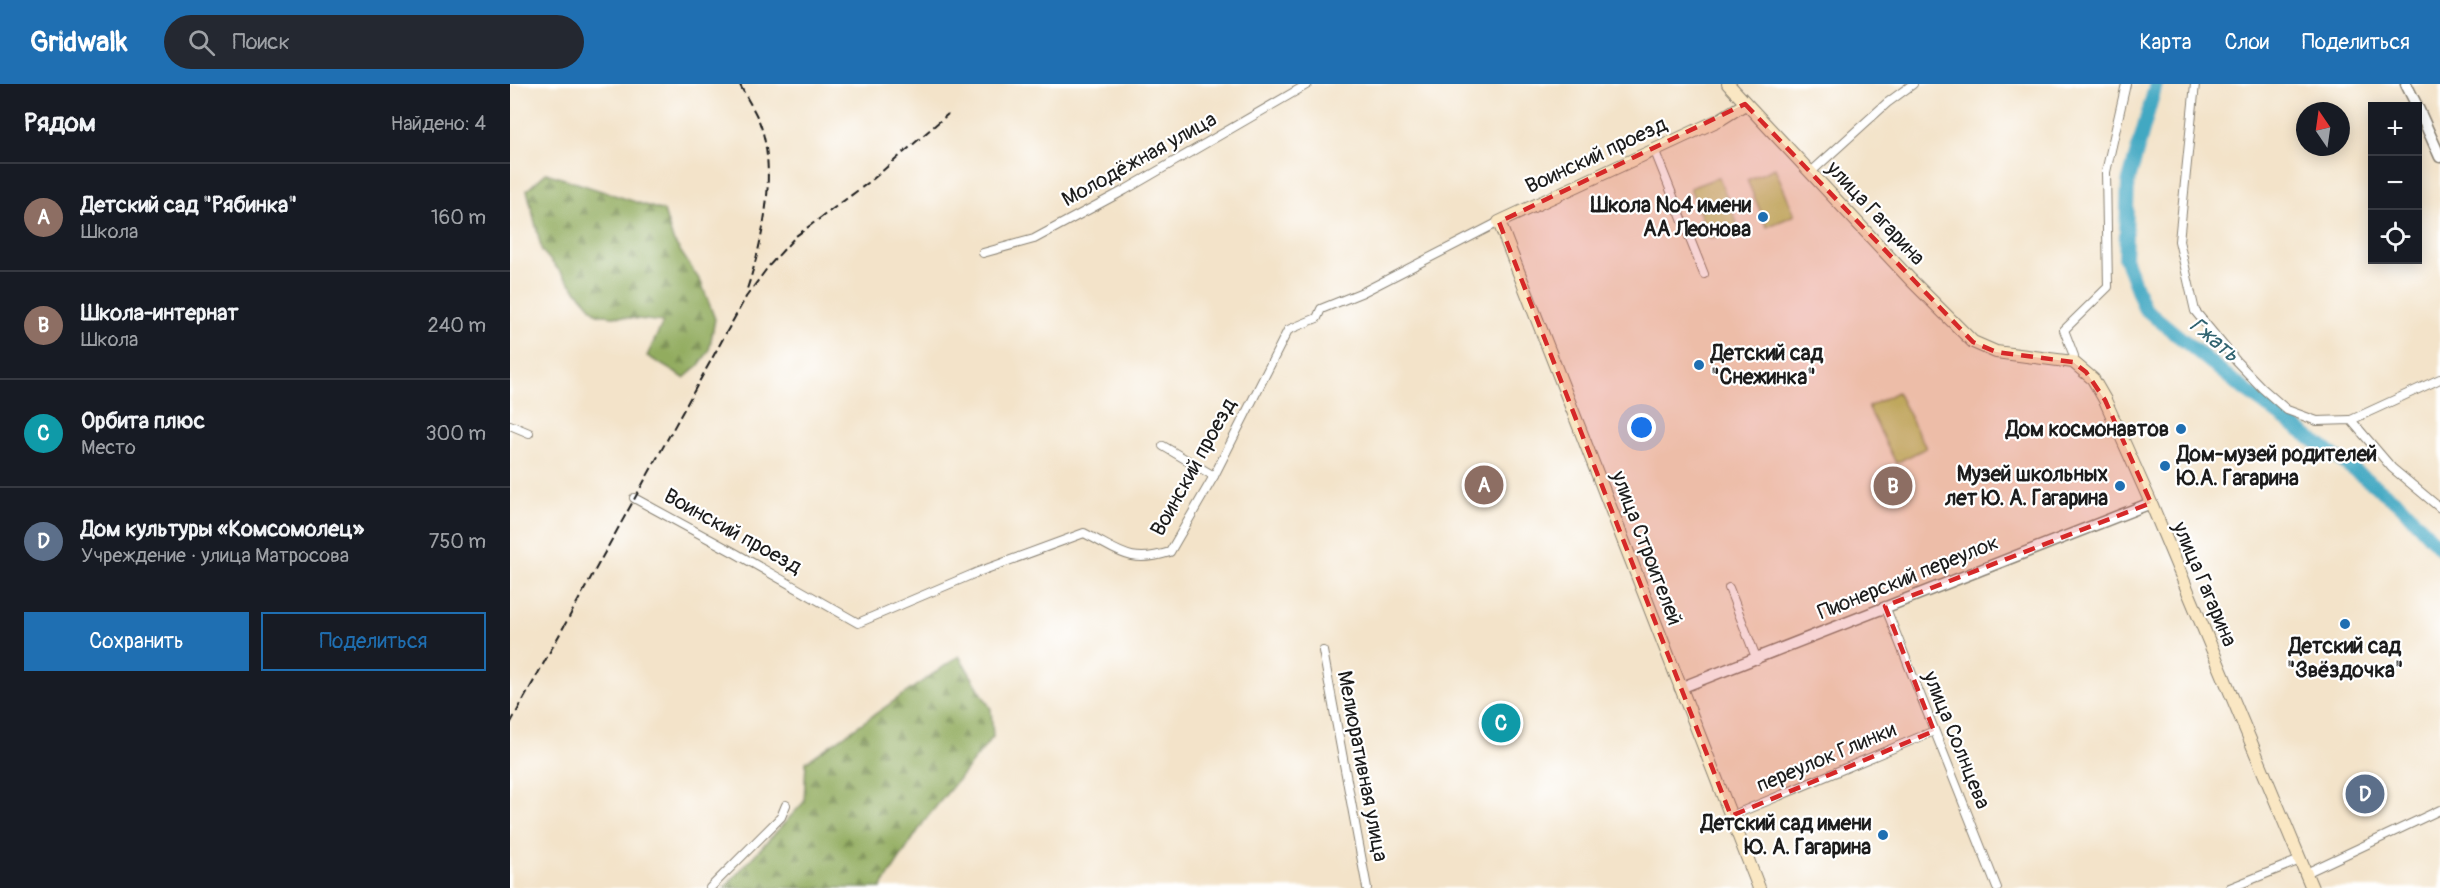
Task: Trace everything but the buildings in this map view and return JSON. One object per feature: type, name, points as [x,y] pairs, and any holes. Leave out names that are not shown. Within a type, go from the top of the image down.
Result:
[{"type":"main road","name":"улица Гагарина","points":[[1728,84],[1744,104],[1973,342],[1996,352],[2073,362],[2086,372],[2098,387],[2151,503],[2312,888]]},
{"type":"main road","name":"Воинский проезд","points":[[1500,222],[1720,119],[1744,104]]},
{"type":"main road","name":"улица Строителей","points":[[1500,222],[1759,888]]},
{"type":"street","name":"Молодёжная улица","points":[[983,253],[1034,239],[1125,190],[1308,84]]},
{"type":"street","points":[[1811,172],[1887,103],[1913,84]]},
{"type":"street","points":[[2073,362],[2074,356],[2064,330],[2108,287],[2106,172],[2126,84]]},
{"type":"street","points":[[2195,84],[2179,241],[2195,311],[2237,362],[2287,410],[2317,421],[2351,420],[2440,379]]},
{"type":"street","points":[[2406,84],[2415,102]]},
{"type":"street","points":[[2422,118],[2440,157]]},
{"type":"street","points":[[1654,148],[1704,274]]},
{"type":"street","name":"Воинский проезд","points":[[634,498],[858,624],[978,572],[1084,533],[1132,558],[1149,558],[1170,552],[1214,476],[1288,330],[1317,318],[1321,309],[1363,292],[1500,222]]},
{"type":"street","points":[[2351,420],[2392,468],[2440,508]]},
{"type":"street","points":[[510,425],[529,433]]},
{"type":"street","points":[[1163,446],[1214,476]]},
{"type":"street","name":"Пионерский переулок","points":[[1680,688],[1757,660],[1885,606],[2151,503]]},
{"type":"street","points":[[1729,588],[1757,660]]},
{"type":"street","name":"улица Солнцева","points":[[1885,606],[1997,888]]},
{"type":"street","name":"Мелиоративная улица","points":[[1323,651],[1367,888]]},
{"type":"street","name":"переулок Глинки","points":[[1731,816],[1934,731]]},
{"type":"street","points":[[710,888],[781,817],[786,805]]},
{"type":"street","points":[[2306,873],[2440,810]]},
{"type":"street","points":[[2230,888],[2301,860]]},
{"type":"highlighted area","points":[[1745,104],[1973,342],[1996,352],[2073,362],[2086,372],[2105,400],[2151,503],[1885,606],[1934,731],[1731,816],[1499,222]]},
{"type":"green space","points":[[1775,168],[1795,215],[1767,227],[1747,180]]},
{"type":"green space","points":[[546,173],[664,211],[673,240],[701,282],[715,319],[709,351],[699,365],[684,378],[647,356],[663,322],[597,314],[542,251],[527,190]]},
{"type":"green space","points":[[1719,177],[1739,228],[1710,239],[1690,188]]},
{"type":"green space","points":[[1897,392],[1926,448],[1896,463],[1868,407]]},
{"type":"green space","points":[[959,656],[991,709],[993,737],[925,820],[881,888],[724,888],[804,802],[806,762]]},
{"type":"waterway","name":"Гжать","points":[[2156,84],[2128,184],[2125,258],[2144,308],[2237,384],[2401,505],[2440,548]]},
{"type":"railway","points":[[740,85],[755,112],[765,140],[768,183],[763,228],[747,289]]},
{"type":"railway","points":[[510,724],[746,297],[768,267],[796,236],[872,180],[948,114]]},
{"type":"place","name":"Школа №4 имени АА Леонова","points":[[1763,217]]},
{"type":"place","name":"Детский сад \"Снежинка\"","points":[[1699,365]]},
{"type":"place","name":"Дом космонавтов","points":[[2181,429]]},
{"type":"place","name":"Дом-музей родителей Ю.А. Гагарина","points":[[2165,466]]},
{"type":"place","name":"Детский сад \"Рябинка\"","points":[[1484,485]]},
{"type":"place","name":"Школа-интернат","points":[[1893,486]]},
{"type":"place","name":"Музей школьных лет Ю. А. Гагарина","points":[[2120,486]]},
{"type":"place","name":"Детский сад \"Звёздочка\"","points":[[2345,624]]},
{"type":"place","name":"Орбита плюс","points":[[1501,723]]},
{"type":"place","name":"Дом культуры «Комсомолец»","points":[[2365,794]]},
{"type":"place","name":"Детский сад имени Ю. А. Гагарина","points":[[1883,835]]}]
